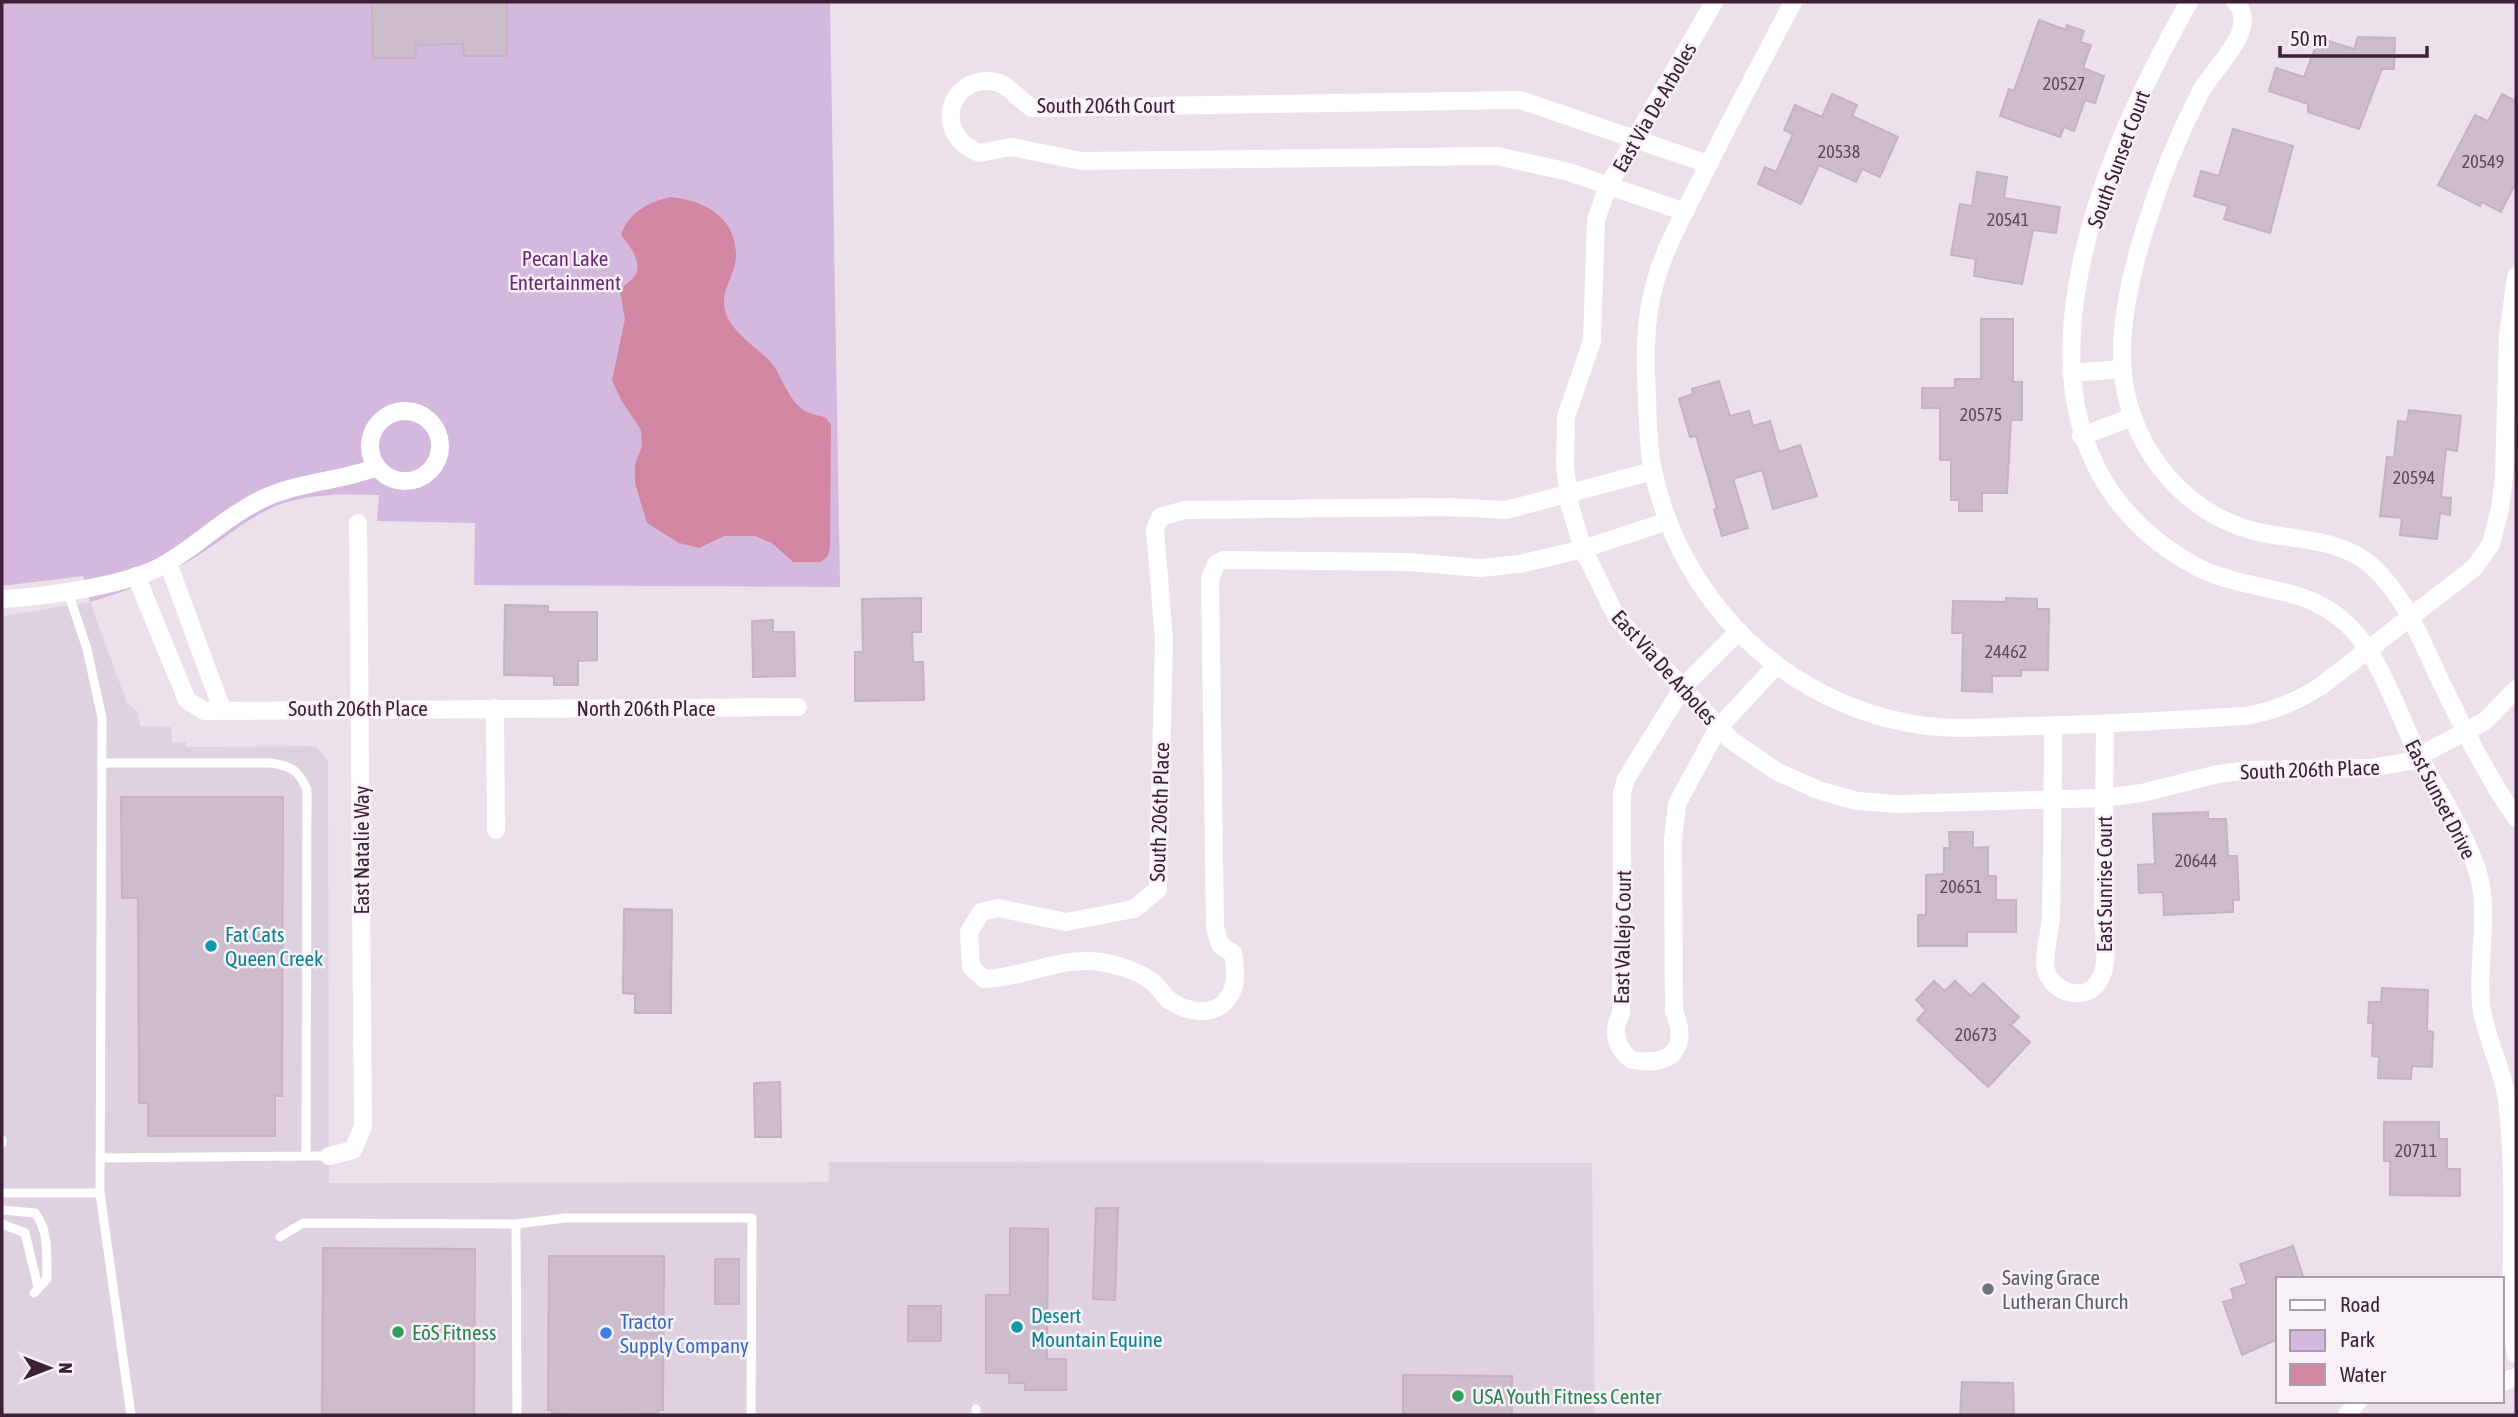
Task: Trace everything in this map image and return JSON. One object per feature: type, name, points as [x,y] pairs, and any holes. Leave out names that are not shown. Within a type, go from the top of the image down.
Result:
[{"type":"street","name":"East Via De Arboles","points":[[1714,2],[1608,186],[1595,220],[1592,341],[1566,417],[1565,466],[1568,493],[1583,549],[1618,618],[1642,648],[1683,687],[1731,740],[1776,771],[1818,790],[1857,801],[1897,804],[2053,800]]},
{"type":"street","points":[[1793,2],[1708,164],[1656,279],[1646,321],[1645,361],[1653,471],[1668,521],[1695,578],[1738,632],[1775,667],[1836,701],[1871,715],[1911,724],[1976,729],[2105,724],[2272,712],[2299,701],[2369,651],[2474,568],[2491,544],[2500,509],[2504,476],[2508,336],[2516,276]]},
{"type":"street","name":"South Sunset Court","points":[[2189,2],[2125,128],[2099,197],[2075,306],[2071,373],[2081,436],[2121,504],[2164,545],[2188,562],[2214,574],[2314,600],[2336,614],[2369,651],[2394,704]]},
{"type":"street","points":[[2235,2],[2244,19],[2241,37],[2202,89],[2178,138],[2156,197],[2126,306],[2121,340],[2122,369],[2133,417],[2151,457],[2182,493],[2203,509],[2243,527],[2305,538],[2355,555],[2372,566],[2411,618],[2493,786],[2516,818]]},
{"type":"street","name":"South 206th Court","points":[[1685,212],[1542,164],[1497,156],[1083,161],[1011,147],[978,153],[956,139],[950,125],[950,111],[955,98],[964,88],[988,82],[998,82],[1032,107],[1498,99],[1549,108],[1708,164]]},
{"type":"street","points":[[2071,373],[2122,369]]},
{"type":"street","points":[[2081,436],[2133,417]]},
{"type":"street","points":[[2,599],[68,590],[136,576],[168,563],[241,510],[271,495],[342,480],[377,467]]},
{"type":"street","points":[[1568,493],[1653,471]]},
{"type":"street","name":"South 206th Place","points":[[1568,493],[1506,510],[1447,507],[1185,510],[1160,517],[1155,529],[1164,639],[1158,889],[1134,909],[1066,922],[998,908],[981,912],[969,932],[971,967],[984,979],[1037,971],[1053,963],[1098,961],[1118,965],[1151,980],[1170,1000],[1201,1013],[1219,1008],[1233,994],[1236,972],[1233,953],[1220,945],[1215,928],[1210,579],[1216,564],[1224,560],[1408,562],[1480,568],[1520,564],[1583,549]]},
{"type":"street","points":[[1583,549],[1668,521]]},
{"type":"street","name":"East Natalie Way","points":[[329,1156],[353,1150],[363,1126],[358,523]]},
{"type":"street","points":[[168,563],[222,709]]},
{"type":"street","name":"South 206th Place","points":[[136,576],[187,700],[204,711],[495,708]]},
{"type":"street","name":"East Vallejo Court","points":[[1738,632],[1683,687],[1626,779],[1622,793],[1621,1014],[1615,1034],[1621,1051],[1632,1060],[1662,1059],[1670,1056],[1680,1042],[1681,1033],[1674,1011],[1674,818],[1698,762],[1718,728],[1775,667]]},
{"type":"street","points":[[168,653],[197,642]]},
{"type":"street","points":[[2467,733],[2485,721],[2516,689]]},
{"type":"street","name":"East Sunset Drive","points":[[2394,704],[2468,846],[2479,878],[2481,1004],[2507,1097],[2511,1325],[2516,1354]]},
{"type":"street","points":[[495,708],[496,830]]},
{"type":"street","name":"North 206th Place","points":[[495,708],[798,708]]},
{"type":"street","name":"East Sunrise Court","points":[[2053,726],[2050,926],[2045,968],[2052,984],[2067,992],[2082,993],[2093,989],[2104,967],[2105,724]]},
{"type":"street","name":"South 206th Place","points":[[2053,800],[2142,793],[2248,770],[2389,766],[2420,757],[2467,733]]},
{"type":"lane","points":[[68,590],[87,649],[103,718],[100,1193],[131,1415]]},
{"type":"lane","points":[[103,763],[271,763],[290,766],[300,775],[307,790],[306,1156]]},
{"type":"lane","points":[[100,1158],[329,1156]]},
{"type":"lane","points":[[2,1193],[100,1193]]},
{"type":"lane","points":[[2,1210],[36,1213],[42,1222],[46,1232],[47,1279],[36,1290],[25,1233],[17,1227],[2,1224]]},
{"type":"lane","points":[[280,1237],[303,1223],[516,1224],[565,1218],[752,1218],[751,1415]]},
{"type":"lane","points":[[516,1224],[517,1415]]},
{"type":"shaded area","points":[[90,602],[127,703],[138,712],[140,726],[171,727],[172,743],[186,742],[186,747],[315,746],[328,760],[329,1183],[829,1182],[829,1162],[1592,1163],[1595,1415],[2,1415],[2,616]]},
{"type":"green space","name":"Pecan Lake Entertainment","points":[[2,2],[830,2],[840,587],[474,585],[475,523],[377,521],[379,495],[355,494],[308,497],[271,508],[177,568],[90,602],[83,576],[2,586]]},
{"type":"water","points":[[670,197],[705,206],[715,212],[730,229],[736,254],[724,301],[728,319],[740,335],[769,360],[796,403],[807,412],[826,418],[831,425],[830,546],[828,556],[821,562],[793,562],[772,543],[755,536],[724,536],[699,548],[679,543],[647,523],[635,483],[635,464],[642,446],[641,430],[621,400],[612,380],[625,319],[620,291],[633,278],[637,267],[635,256],[621,235],[634,214],[654,202]]},
{"type":"building","points":[[372,2],[507,2],[507,56],[464,56],[463,44],[416,45],[415,58],[373,58]]},
{"type":"building","points":[[2039,20],[2066,30],[2067,25],[2084,31],[2080,42],[2091,45],[2083,68],[2104,76],[2095,103],[2085,100],[2074,131],[2064,127],[2060,137],[2000,116],[2009,89],[2014,91]]},
{"type":"building","points":[[2358,37],[2395,38],[2394,69],[2382,69],[2359,129],[2308,112],[2308,104],[2269,91],[2276,68],[2304,77],[2319,38],[2354,49]]},
{"type":"building","points":[[1832,94],[1857,105],[1852,116],[1898,137],[1880,177],[1862,169],[1856,182],[1819,165],[1801,204],[1758,184],[1765,167],[1776,172],[1793,134],[1784,130],[1795,105],[1822,117]]},
{"type":"building","points":[[2502,94],[2516,101],[2516,182],[2501,212],[2482,202],[2480,206],[2438,185],[2475,115],[2488,121]]},
{"type":"building","points":[[2233,129],[2293,146],[2270,233],[2224,219],[2228,206],[2194,196],[2201,171],[2219,176]]},
{"type":"building","points":[[1977,172],[2007,177],[2004,198],[2060,207],[2056,233],[2033,230],[2022,284],[1974,276],[1976,259],[1951,255],[1960,204],[1972,206]]},
{"type":"building","points":[[1981,319],[2013,319],[2013,382],[2022,382],[2022,420],[2011,420],[2007,493],[1982,493],[1982,511],[1959,511],[1959,500],[1951,500],[1951,460],[1940,460],[1940,408],[1922,408],[1922,388],[1955,388],[1955,379],[1981,379]]},
{"type":"building","points":[[1719,381],[1730,416],[1749,411],[1753,426],[1770,421],[1779,452],[1800,445],[1817,496],[1773,509],[1762,470],[1733,479],[1748,528],[1722,536],[1714,510],[1717,508],[1696,436],[1690,437],[1679,399],[1693,394],[1692,389]]},
{"type":"building","points":[[2409,410],[2461,416],[2457,451],[2446,449],[2441,497],[2451,498],[2450,515],[2440,513],[2437,539],[2400,535],[2402,518],[2380,516],[2387,457],[2394,458],[2398,421],[2407,422]]},
{"type":"building","points":[[921,598],[921,632],[912,632],[913,662],[923,662],[924,700],[855,701],[855,652],[863,652],[862,599]]},
{"type":"building","points":[[2006,598],[2037,599],[2037,609],[2049,609],[2048,670],[2021,670],[2021,676],[1992,676],[1992,692],[1962,691],[1963,633],[1952,633],[1953,601],[2006,602]]},
{"type":"building","points":[[505,605],[548,606],[548,612],[597,612],[597,660],[578,661],[578,685],[554,685],[554,676],[504,675]]},
{"type":"building","points":[[773,620],[773,632],[794,632],[795,676],[753,677],[752,621]]},
{"type":"building","name":"Fat Cats Queen Creek","points":[[121,797],[283,797],[282,1096],[275,1096],[275,1136],[148,1136],[148,1103],[139,1103],[138,898],[122,898]]},
{"type":"building","points":[[2208,812],[2208,819],[2226,819],[2228,856],[2237,856],[2239,900],[2233,900],[2233,912],[2164,915],[2163,892],[2139,893],[2138,865],[2155,864],[2153,814]]},
{"type":"building","points":[[1949,832],[1973,832],[1973,848],[1988,847],[1988,876],[1996,876],[1996,900],[2016,900],[2016,932],[1967,932],[1967,946],[1918,946],[1918,915],[1926,915],[1926,875],[1944,874],[1944,848],[1950,848]]},
{"type":"building","points":[[624,909],[672,910],[671,1013],[635,1013],[635,994],[623,993]]},
{"type":"building","points":[[1934,981],[1945,991],[1955,981],[1971,996],[1983,983],[2019,1017],[2011,1025],[2030,1042],[1988,1087],[1917,1020],[1926,1010],[1916,1000]]},
{"type":"building","points":[[2382,988],[2428,990],[2427,1031],[2433,1032],[2432,1067],[2412,1066],[2411,1079],[2378,1078],[2379,1057],[2372,1056],[2373,1023],[2368,1023],[2369,1002],[2381,1002]]},
{"type":"building","points":[[780,1082],[781,1137],[755,1137],[754,1083]]},
{"type":"building","points":[[2384,1122],[2439,1122],[2439,1139],[2447,1139],[2447,1169],[2460,1169],[2460,1196],[2390,1195],[2390,1161],[2384,1161]]},
{"type":"building","points":[[1096,1208],[1118,1208],[1115,1300],[1093,1299]]},
{"type":"building","name":"Desert Mountain Equine","points":[[1010,1228],[1048,1229],[1047,1359],[1066,1359],[1066,1390],[1025,1390],[1025,1383],[1009,1383],[1009,1373],[986,1373],[986,1295],[1010,1295]]},
{"type":"building","points":[[2293,1246],[2303,1277],[2276,1277],[2276,1340],[2242,1355],[2223,1302],[2234,1299],[2231,1289],[2247,1284],[2240,1264]]},
{"type":"building","name":"EōS Fitness","points":[[323,1248],[475,1249],[474,1415],[322,1415]]},
{"type":"building","name":"Tractor Supply Company","points":[[549,1256],[664,1256],[663,1410],[658,1410],[658,1413],[591,1415],[552,1413],[552,1410],[548,1410]]},
{"type":"building","points":[[715,1259],[739,1259],[739,1304],[715,1304]]},
{"type":"building","points":[[908,1306],[941,1306],[941,1341],[908,1341]]},
{"type":"building","name":"USA Youth Fitness Center","points":[[1403,1375],[1512,1376],[1512,1415],[1403,1415]]},
{"type":"building","points":[[1962,1382],[2013,1383],[2014,1415],[1960,1415]]},
{"type":"place","name":"Fat Cats Queen Creek","points":[[211,946]]},
{"type":"place","name":"Saving Grace Lutheran Church","points":[[1988,1289]]},
{"type":"place","name":"Desert Mountain Equine","points":[[1017,1327]]},
{"type":"place","name":"EōS Fitness","points":[[398,1332]]},
{"type":"place","name":"Tractor Supply Company","points":[[606,1333]]},
{"type":"place","name":"USA Youth Fitness Center","points":[[1458,1396]]}]
